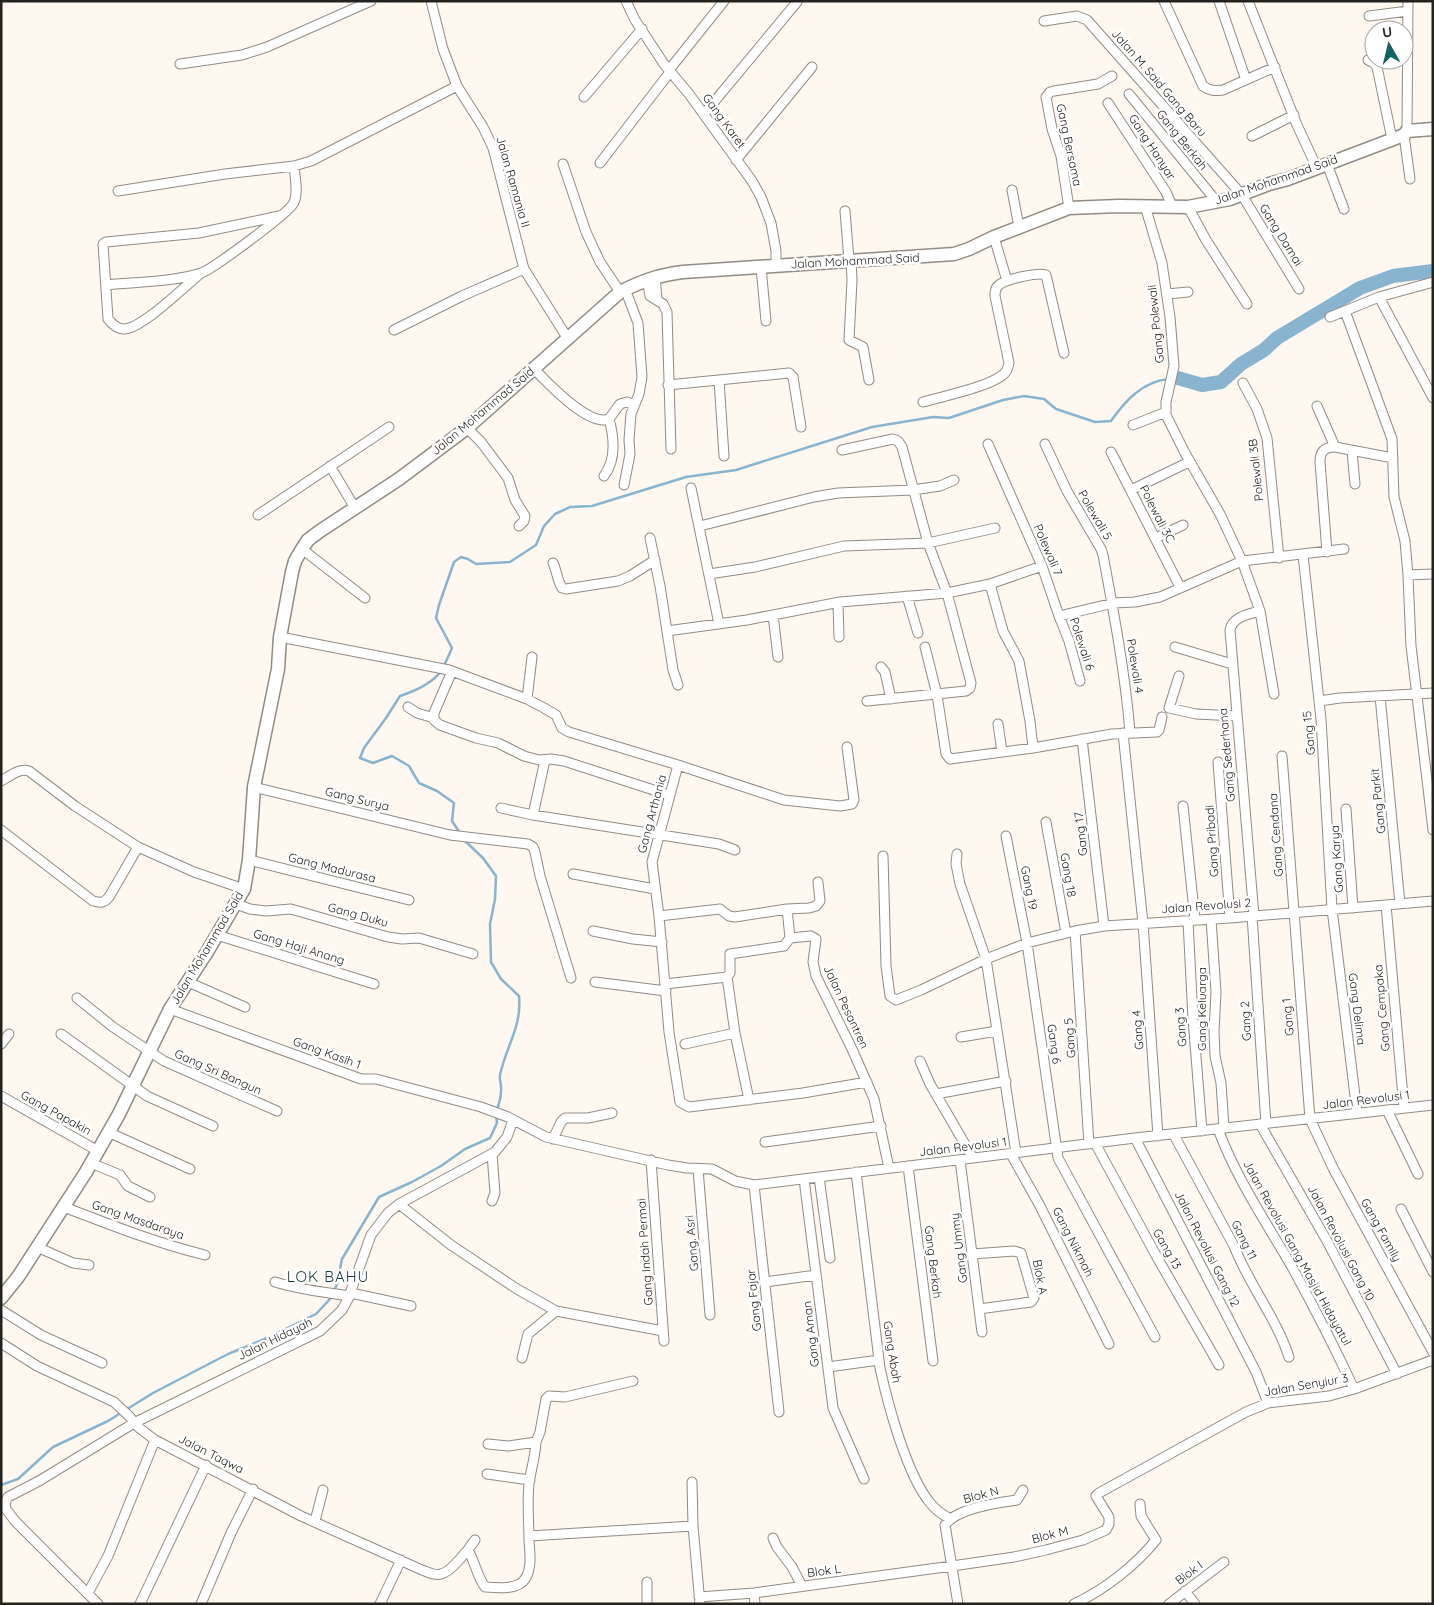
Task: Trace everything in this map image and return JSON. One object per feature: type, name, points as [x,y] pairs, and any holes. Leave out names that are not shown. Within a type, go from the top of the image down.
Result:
[{"type":"street","points":[[180,64],[242,54],[267,47],[372,1]]},
{"type":"street","name":"Jalan Ramania II","points":[[431,1],[442,50],[458,86],[483,127],[493,148],[524,269],[568,339]]},
{"type":"street","points":[[600,163],[724,1]]},
{"type":"street","points":[[1164,1],[1203,86],[1216,91],[1276,68]]},
{"type":"street","points":[[1219,1],[1246,80]]},
{"type":"street","points":[[1248,1],[1294,115],[1344,209]]},
{"type":"street","points":[[704,114],[797,2]]},
{"type":"street","name":"Gang Karet","points":[[630,3],[642,29],[669,71],[704,114],[752,181],[766,210],[773,232],[776,266]]},
{"type":"street","points":[[1369,16],[1408,6],[1401,135]]},
{"type":"street","name":"Jalan M. Said Gang Baru","points":[[1044,21],[1077,16],[1087,20],[1242,195]]},
{"type":"street","points":[[584,97],[642,29]]},
{"type":"street","points":[[736,160],[812,67]]},
{"type":"street","points":[[1378,70],[1401,135],[1410,180]]},
{"type":"street","name":"Gang Bersama","points":[[1069,208],[1061,156],[1052,129],[1046,96],[1054,91],[1098,84],[1112,76]]},
{"type":"street","points":[[118,191],[225,174],[294,166],[311,161],[458,86]]},
{"type":"street","name":"Gang Berkah","points":[[1129,94],[1217,202]]},
{"type":"street","name":"Gang Hanyar","points":[[1108,103],[1162,186],[1172,206]]},
{"type":"street","points":[[1252,136],[1294,115]]},
{"type":"street","name":"Jalan Mohammad Said","points":[[1,1298],[64,1207],[91,1163],[133,1086],[170,1009],[244,889],[249,860],[254,787],[278,669],[280,637],[295,561],[308,540],[399,479],[467,428],[622,291],[651,278],[683,272],[954,254],[969,250],[994,237],[1069,208],[1188,207],[1217,202],[1322,166],[1401,135],[1433,129]]},
{"type":"street","points":[[563,164],[586,232],[600,262],[622,291],[638,323],[642,377],[630,426],[628,468],[624,485]]},
{"type":"street","points":[[106,285],[179,278],[208,270],[243,245],[294,203],[294,166]]},
{"type":"street","points":[[1012,190],[1019,227]]},
{"type":"street","name":"Gang Damai","points":[[1242,195],[1300,289]]},
{"type":"street","name":"Gang Polewali","points":[[1145,206],[1162,263],[1167,294],[1174,366],[1166,402],[1166,412]]},
{"type":"street","points":[[1188,207],[1206,240],[1247,304]]},
{"type":"street","points":[[845,211],[852,280],[850,340],[863,347],[869,380]]},
{"type":"street","points":[[201,273],[150,316],[129,328],[118,328],[108,319],[103,244],[106,242],[199,233],[279,216]]},
{"type":"street","points":[[994,237],[1008,281]]},
{"type":"street","points":[[761,267],[766,320]]},
{"type":"street","points":[[394,330],[462,296],[524,269]]},
{"type":"street","points":[[923,402],[995,380],[1005,373],[1009,363],[994,296],[999,285],[1008,281],[1036,274],[1043,273],[1046,275],[1064,353]]},
{"type":"street","points":[[651,278],[657,299],[667,310],[671,449]]},
{"type":"street","points":[[1330,317],[1379,297],[1433,282]]},
{"type":"street","points":[[1167,294],[1188,292]]},
{"type":"street","points":[[1379,297],[1433,398]]},
{"type":"street","points":[[1345,311],[1392,439],[1394,497],[1404,534],[1411,646],[1433,830]]},
{"type":"street","points":[[534,369],[559,394],[581,411],[600,420],[609,419],[620,404],[628,402],[634,405]]},
{"type":"street","points":[[668,385],[786,373],[792,375],[801,427]]},
{"type":"street","points":[[719,380],[724,456]]},
{"type":"street","name":"Polewali 3B","points":[[1243,383],[1257,409],[1267,438],[1279,558]]},
{"type":"street","points":[[1317,406],[1335,447]]},
{"type":"street","points":[[1133,425],[1166,412],[1172,429],[1189,462],[1220,514],[1242,560],[1260,611],[1274,694]]},
{"type":"street","points":[[604,476],[610,464],[614,437],[609,419]]},
{"type":"street","points":[[258,514],[389,428]]},
{"type":"street","points":[[467,428],[481,442],[508,478],[515,500],[525,516],[524,521],[519,526]]},
{"type":"street","points":[[842,450],[893,439],[898,441],[902,447],[928,543],[947,593],[971,686],[966,691],[867,702]]},
{"type":"street","name":"Polewali 7","points":[[988,444],[1042,566],[1059,616]]},
{"type":"street","name":"Polewali 5","points":[[1044,444],[1067,491],[1101,548],[1113,603]]},
{"type":"street","points":[[1327,552],[1320,456],[1326,448],[1335,447],[1393,458]]},
{"type":"street","points":[[1352,450],[1355,484]]},
{"type":"street","name":"Polewali 3C","points":[[1111,452],[1180,587]]},
{"type":"street","points":[[1131,490],[1189,462]]},
{"type":"street","points":[[330,466],[355,508]]},
{"type":"street","points":[[700,526],[814,497],[838,493],[913,490],[940,486],[954,480]]},
{"type":"street","points":[[691,488],[719,624]]},
{"type":"street","points":[[1156,538],[1183,525]]},
{"type":"street","points":[[710,574],[755,567],[844,546],[928,543],[995,528]]},
{"type":"street","points":[[650,538],[673,670],[678,685]]},
{"type":"street","points":[[302,549],[364,598]]},
{"type":"street","points":[[1059,616],[1113,603],[1160,597],[1242,560],[1279,558],[1344,549]]},
{"type":"street","name":"Gang 15","points":[[1303,555],[1323,738],[1332,909]]},
{"type":"street","points":[[553,563],[560,585],[566,589],[618,582],[655,560]]},
{"type":"street","points":[[667,631],[838,603],[947,593],[990,584],[1042,566]]},
{"type":"street","points":[[1408,575],[1433,574]]},
{"type":"street","points":[[990,584],[1002,631],[1019,661],[1034,748]]},
{"type":"street","points":[[907,596],[918,633]]},
{"type":"street","points":[[838,603],[839,638]]},
{"type":"street","name":"Polewali 4","points":[[1113,603],[1127,698],[1127,732],[1143,922]]},
{"type":"street","name":"Gang Sederhana","points":[[1253,916],[1230,630],[1231,625],[1237,620],[1260,611]]},
{"type":"street","points":[[773,615],[778,657]]},
{"type":"street","name":"Polewali 6","points":[[1059,616],[1069,641],[1080,680]]},
{"type":"street","name":"Gang Arthania","points":[[280,637],[450,671],[528,699],[556,715],[562,728],[569,732],[678,765],[652,862],[662,942],[669,1032],[680,1102],[689,1107],[803,1093],[867,1082]]},
{"type":"street","points":[[1175,646],[1232,664]]},
{"type":"street","points":[[925,647],[937,695],[946,754],[950,759],[1034,748],[1127,732],[1157,732],[1162,717]]},
{"type":"street","points":[[528,699],[532,657]]},
{"type":"street","points":[[881,667],[885,672],[891,699]]},
{"type":"street","points":[[450,671],[434,713],[434,718],[440,725],[476,738],[498,743],[524,756],[564,761],[669,795]]},
{"type":"street","points":[[1179,676],[1169,708],[1196,714],[1236,716]]},
{"type":"street","points":[[1319,701],[1433,693]]},
{"type":"street","name":"Gang Parkit","points":[[1380,696],[1400,904]]},
{"type":"street","points":[[408,707],[417,713],[434,718]]},
{"type":"street","points":[[998,724],[1002,752]]},
{"type":"street","name":"Gang 17","points":[[1082,739],[1104,926]]},
{"type":"street","points":[[678,765],[784,800],[840,806],[852,804],[854,800],[847,747]]},
{"type":"street","name":"Gang Cendana","points":[[1282,756],[1293,912]]},
{"type":"street","points":[[533,815],[545,760]]},
{"type":"street","name":"Gang Pribadi","points":[[1218,762],[1230,918]]},
{"type":"street","points":[[1,781],[19,771],[29,771],[74,806],[138,848],[194,872],[244,889]]},
{"type":"street","name":"Gang Surya","points":[[254,787],[458,836],[528,844],[533,847],[570,978]]},
{"type":"street","name":"Gang 3","points":[[1183,806],[1192,921],[1194,1036],[1202,1131]]},
{"type":"street","points":[[501,808],[533,815],[719,844],[735,850]]},
{"type":"street","name":"Gang Karya","points":[[1346,809],[1353,908]]},
{"type":"street","name":"Gang 18","points":[[1046,822],[1066,933]]},
{"type":"street","points":[[1,830],[93,901],[100,903],[105,902],[109,897],[138,848]]},
{"type":"street","name":"Gang 19","points":[[1006,836],[1027,944]]},
{"type":"street","points":[[957,854],[956,864],[960,884],[986,959],[1006,1081],[1013,1154]]},
{"type":"street","name":"Jalan Revolusi 2","points":[[884,856],[886,966],[888,987],[892,999],[899,999],[921,990],[986,959],[1027,944],[1075,931],[1143,922],[1192,921],[1433,901]]},
{"type":"street","name":"Gang Madurasa","points":[[249,860],[409,900]]},
{"type":"street","points":[[573,874],[655,889]]},
{"type":"street","points":[[659,916],[720,909],[729,916],[735,917],[787,909],[809,908],[820,902],[818,882]]},
{"type":"street","name":"Gang Duku","points":[[236,904],[250,909],[266,911],[291,909],[388,937],[402,939],[419,938],[473,954]]},
{"type":"street","name":"Gang Cempaka","points":[[1386,905],[1404,1108]]},
{"type":"street","points":[[749,1100],[735,1033],[727,977],[730,973],[730,954],[784,946],[790,938],[787,909]]},
{"type":"street","name":"Gang Delima","points":[[1332,909],[1357,1112]]},
{"type":"street","name":"Gang 1","points":[[1293,912],[1310,1119]]},
{"type":"street","name":"Gang 2","points":[[1253,916],[1263,1124]]},
{"type":"street","name":"Gang Keluarga","points":[[1211,919],[1216,992],[1215,1056],[1221,1083],[1221,1129]]},
{"type":"street","name":"Gang 4","points":[[1143,922],[1158,1136]]},
{"type":"street","points":[[593,931],[633,939],[662,942]]},
{"type":"street","name":"Gang 5","points":[[1075,931],[1092,1144]]},
{"type":"street","name":"Gang Haji Anang","points":[[217,935],[374,984]]},
{"type":"street","name":"Jalan Pesantren","points":[[790,938],[811,936],[816,938],[813,962],[816,976],[867,1082]]},
{"type":"street","name":"Gang 6","points":[[1027,944],[1056,1148]]},
{"type":"street","points":[[595,982],[666,988],[727,977]]},
{"type":"street","points":[[188,982],[245,1007]]},
{"type":"street","name":"Gang Sri Bangun","points":[[76,998],[113,1027],[150,1052],[187,1073],[277,1111]]},
{"type":"street","name":"Gang Kasih 1","points":[[170,1009],[361,1079],[376,1079],[481,1107],[510,1119]]},
{"type":"street","points":[[961,1037],[997,1031]]},
{"type":"street","points":[[685,1044],[735,1033]]},
{"type":"street","points":[[1,1044],[9,1034]]},
{"type":"street","points":[[61,1034],[147,1096],[213,1126]]},
{"type":"street","points":[[920,1061],[930,1084],[973,1158]]},
{"type":"street","points":[[936,1094],[1006,1081]]},
{"type":"street","points":[[867,1082],[874,1099],[881,1126],[889,1168]]},
{"type":"street","name":"Gang Papakin","points":[[1,1096],[98,1151]]},
{"type":"street","name":"Jalan Revolusi 1","points":[[510,1119],[536,1134],[553,1139],[687,1168],[712,1168],[735,1181],[746,1185],[754,1185],[1135,1138],[1433,1105]]},
{"type":"street","points":[[1387,1110],[1418,1174]]},
{"type":"street","points":[[553,1139],[565,1118],[588,1118],[612,1113]]},
{"type":"street","name":"Jalan Hidayah","points":[[5,1498],[39,1481],[131,1420],[320,1332],[342,1310],[350,1294],[371,1235],[388,1213],[399,1204],[498,1150],[507,1137],[510,1119]]},
{"type":"street","name":"Gang Family","points":[[1310,1119],[1333,1168],[1433,1352]]},
{"type":"street","name":"Jalan Revolusi Gang 10","points":[[1263,1124],[1397,1374]]},
{"type":"street","points":[[765,1142],[881,1126]]},
{"type":"street","name":"Jalan Revolusi Gang Masjid Hidayatul","points":[[1221,1129],[1236,1169],[1333,1343],[1354,1389]]},
{"type":"street","points":[[108,1132],[190,1169]]},
{"type":"street","name":"Gang 11","points":[[1174,1135],[1234,1246],[1240,1261],[1283,1336],[1290,1356]]},
{"type":"street","name":"Jalan Revolusi Gang 12","points":[[1135,1138],[1256,1372],[1268,1403]]},
{"type":"street","name":"Gang 13","points":[[1092,1144],[1219,1365]]},
{"type":"street","points":[[1056,1148],[1065,1172],[1156,1337]]},
{"type":"street","points":[[492,1154],[495,1193],[492,1202]]},
{"type":"street","name":"Gang Nikmah","points":[[1013,1154],[1109,1344]]},
{"type":"street","name":"Gang Indah Permai","points":[[650,1160],[664,1341]]},
{"type":"street","name":"Gang Ummy","points":[[960,1160],[982,1332]]},
{"type":"street","points":[[91,1163],[120,1175],[128,1186],[150,1197]]},
{"type":"street","name":"Gang Berkah","points":[[908,1166],[933,1361]]},
{"type":"street","name":"Gang. Asri","points":[[698,1168],[710,1315]]},
{"type":"street","name":"Gang Abah","points":[[856,1172],[879,1360],[890,1410],[918,1485],[947,1522]]},
{"type":"street","points":[[819,1177],[830,1258]]},
{"type":"street","name":"Gang Aman","points":[[804,1179],[833,1408],[864,1479]]},
{"type":"street","name":"Gang Fajar","points":[[754,1185],[779,1412]]},
{"type":"street","points":[[399,1204],[451,1245],[517,1289],[556,1311],[663,1331]]},
{"type":"street","name":"Gang Masdaraya","points":[[64,1207],[109,1225],[171,1246],[205,1255]]},
{"type":"street","points":[[1401,1209],[1433,1272]]},
{"type":"street","points":[[37,1247],[73,1263],[89,1265]]},
{"type":"street","name":"Blok A","points":[[972,1254],[1014,1251],[1021,1253],[1034,1298],[1031,1302],[979,1309]]},
{"type":"street","points":[[765,1282],[816,1275]]},
{"type":"street","points":[[275,1282],[308,1291],[350,1294],[412,1306]]},
{"type":"street","points":[[1,1310],[41,1335],[102,1363]]},
{"type":"street","points":[[522,1358],[528,1334],[556,1311]]},
{"type":"street","name":"Jalan Taqwa","points":[[1,1342],[37,1366],[98,1394],[119,1407],[155,1440],[314,1522],[434,1574],[441,1575],[468,1550]]},
{"type":"street","points":[[828,1367],[879,1360]]},
{"type":"street","name":"Jalan Senyiur 3","points":[[1103,1491],[1246,1412],[1268,1403],[1329,1396],[1354,1389],[1433,1360]]},
{"type":"street","points":[[474,1540],[468,1550],[474,1559],[479,1579],[486,1587],[514,1586],[522,1583],[527,1577],[529,1566],[528,1499],[530,1480],[546,1399],[549,1396],[566,1397],[633,1381]]},
{"type":"street","points":[[88,1593],[108,1556],[155,1440]]},
{"type":"street","points":[[488,1444],[508,1446],[536,1442]]},
{"type":"street","points":[[140,1604],[206,1465]]},
{"type":"street","points":[[487,1474],[530,1480]]},
{"type":"street","points":[[692,1482],[692,1526],[699,1601]]},
{"type":"street","points":[[201,1604],[231,1533],[253,1489]]},
{"type":"street","points":[[314,1522],[323,1490]]},
{"type":"street","name":"Blok N","points":[[947,1522],[970,1510],[1017,1500],[1023,1490]]},
{"type":"street","name":"Blok M","points":[[952,1566],[1014,1557],[1100,1534],[1110,1524],[1109,1518],[1096,1496],[1103,1491]]},
{"type":"street","points":[[5,1498],[6,1509],[15,1521],[98,1604]]},
{"type":"street","points":[[1074,1604],[1091,1596],[1147,1551],[1156,1540],[1142,1516],[1140,1504]]},
{"type":"street","points":[[947,1522],[958,1604]]},
{"type":"street","points":[[529,1536],[692,1526]]},
{"type":"street","points":[[773,1538],[802,1586]]},
{"type":"street","points":[[380,1604],[401,1560]]},
{"type":"street","name":"Blok I","points":[[1169,1604],[1224,1562]]},
{"type":"street","name":"Blok L","points":[[699,1601],[952,1566]]},
{"type":"street","points":[[647,1582],[647,1604]]},
{"type":"street","points":[[1185,1591],[1195,1604]]},
{"type":"street","points":[[754,1593],[755,1604]]},
{"type":"waterway","points":[[1178,378],[1202,385],[1221,382],[1241,364],[1264,350],[1277,338],[1360,288],[1393,276],[1433,271]]},
{"type":"waterway","points":[[444,666],[452,648],[436,618],[454,562],[461,557],[476,564],[510,562],[536,545],[544,526],[555,514],[570,507],[592,506],[686,477],[736,470],[872,427],[933,417],[949,418],[1003,400],[1024,396],[1044,399],[1056,409],[1095,422],[1111,421],[1122,406],[1136,393],[1151,384],[1169,379]]},
{"type":"waterway","points":[[441,671],[428,683],[400,696],[364,748],[360,758],[373,763],[392,756],[409,766],[419,783],[437,791],[454,803],[452,821],[460,833]]},
{"type":"waterway","points":[[464,840],[483,858],[496,876],[495,899],[490,924],[491,962],[501,979],[519,996],[516,1027],[500,1075],[501,1093],[497,1110]]},
{"type":"waterway","points":[[1,1485],[18,1479],[53,1447],[108,1421],[153,1393],[228,1354],[267,1338],[316,1314],[331,1298],[337,1284],[342,1259],[379,1197],[412,1182],[441,1166],[465,1149],[490,1138],[497,1123],[496,1115]]},
{"type":"district","name":"LOK BAHU","points":[[328,1277]]}]
